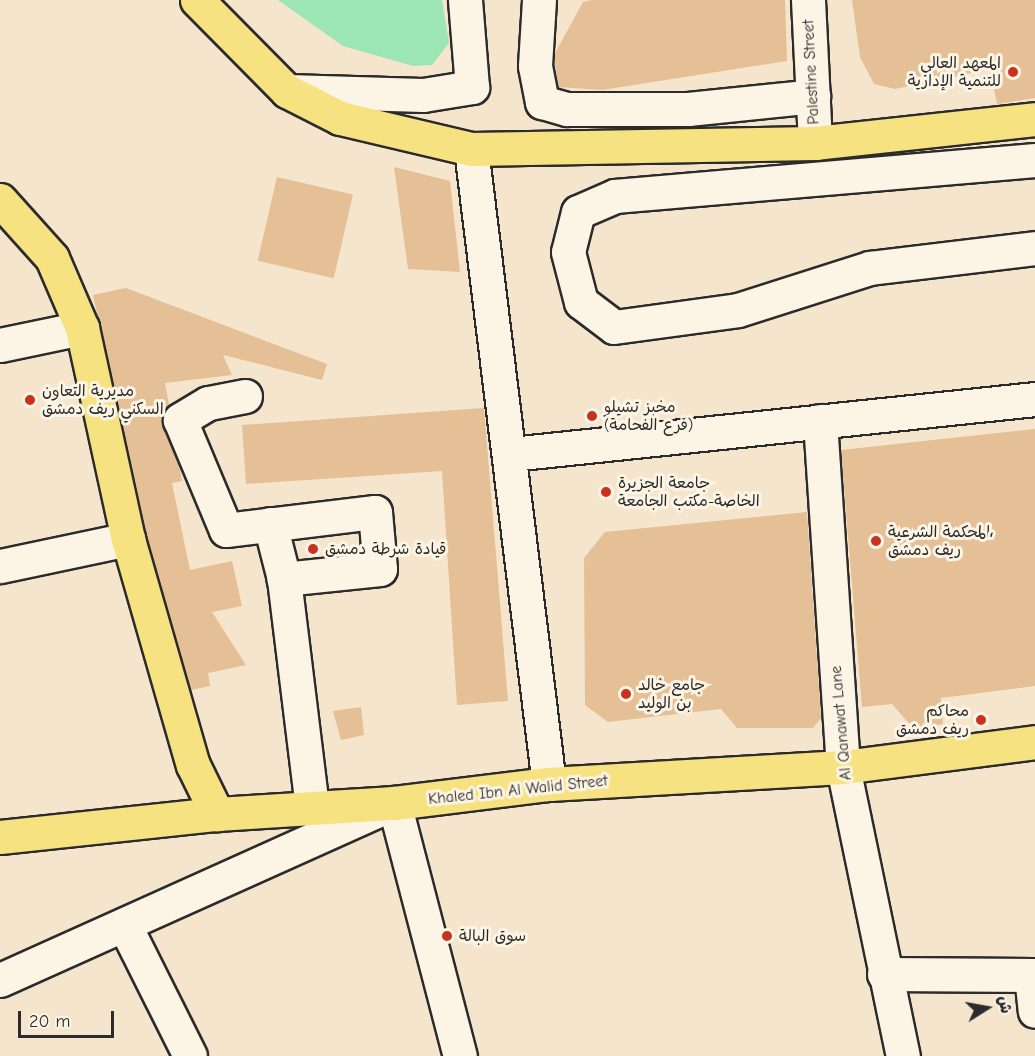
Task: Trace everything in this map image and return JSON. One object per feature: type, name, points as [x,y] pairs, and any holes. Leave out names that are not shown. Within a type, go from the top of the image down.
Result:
[{"type":"main road","points":[[197,0],[288,91],[340,118],[471,149],[815,143],[1035,120]]},
{"type":"main road","points":[[0,200],[52,258],[82,328],[128,539],[194,765],[217,814]]},
{"type":"main road","name":"Khaled Ibn Al Walid Street","points":[[0,837],[217,814],[394,803],[549,784],[843,767],[1035,742]]},
{"type":"street","points":[[288,91],[423,95],[472,87],[465,0]]},
{"type":"street","points":[[539,0],[536,66],[543,102],[567,109],[688,109],[813,96]]},
{"type":"street","name":"Palestine Street","points":[[808,0],[815,143]]},
{"type":"street","points":[[471,149],[511,454],[549,784]]},
{"type":"street","points":[[1035,159],[615,196],[578,212],[568,252],[581,302],[614,327],[738,310],[870,268],[1035,248]]},
{"type":"street","points":[[0,345],[82,328]]},
{"type":"street","points":[[245,396],[208,403],[180,420],[226,530],[375,512],[380,569],[284,579]]},
{"type":"street","points":[[511,454],[1035,399]]},
{"type":"street","name":"Al Qanawat Lane","points":[[820,421],[843,767],[884,974],[903,1056]]},
{"type":"street","points":[[270,524],[284,579],[312,808]]},
{"type":"street","points":[[0,566],[128,539]]},
{"type":"street","points":[[0,980],[125,926],[394,803],[460,1056]]},
{"type":"street","points":[[125,926],[190,1056]]},
{"type":"street","points":[[884,974],[1033,975],[1035,1011]]},
{"type":"green space","points":[[278,0],[442,0],[449,43],[432,65],[413,66],[343,46]]},
{"type":"building","points":[[592,0],[785,0],[787,61],[602,90],[558,87],[554,55],[583,2]]},
{"type":"building","points":[[852,0],[1035,0],[1035,98],[997,104],[990,69],[895,89],[874,84],[860,57]]},
{"type":"building","points":[[394,167],[450,181],[460,272],[408,269]]},
{"type":"building","points":[[277,177],[353,195],[334,278],[258,261]]},
{"type":"building","points":[[126,288],[327,364],[322,380],[223,355],[232,375],[165,383],[169,405],[161,419],[180,469],[182,481],[172,483],[190,570],[232,561],[242,606],[212,612],[246,665],[208,673],[210,686],[191,690],[146,534],[93,295]]},
{"type":"building","points":[[484,408],[508,701],[457,705],[442,471],[246,484],[242,425]]},
{"type":"building","points":[[1035,429],[1035,686],[941,698],[943,724],[913,728],[892,704],[862,707],[841,450]]},
{"type":"building","points":[[807,512],[821,718],[813,728],[737,728],[721,709],[608,722],[585,705],[584,558],[605,532]]},
{"type":"building","points":[[361,707],[364,735],[341,740],[333,711]]},
{"type":"place","name":"المعهد العالي للتنمية الإدارية","points":[[1013,72]]},
{"type":"place","name":"مديرية التعاون السكني ريف دمشق","points":[[30,400]]},
{"type":"place","name":"مخبز تشيلو (فرع الفحامة)","points":[[592,416]]},
{"type":"place","name":"جامعة الجزيرة الخاصة-مكتب الجامعة","points":[[606,492]]},
{"type":"place","name":"المحكمة الشرعية، ريف دمشق","points":[[876,541]]},
{"type":"place","name":"قيادة شرطة دمشق","points":[[313,549]]},
{"type":"place","name":"جامع خالد بن الوليد","points":[[626,694]]},
{"type":"place","name":"محاكم ريف دمشق","points":[[981,720]]},
{"type":"place","name":"سوق البالة","points":[[447,936]]}]
